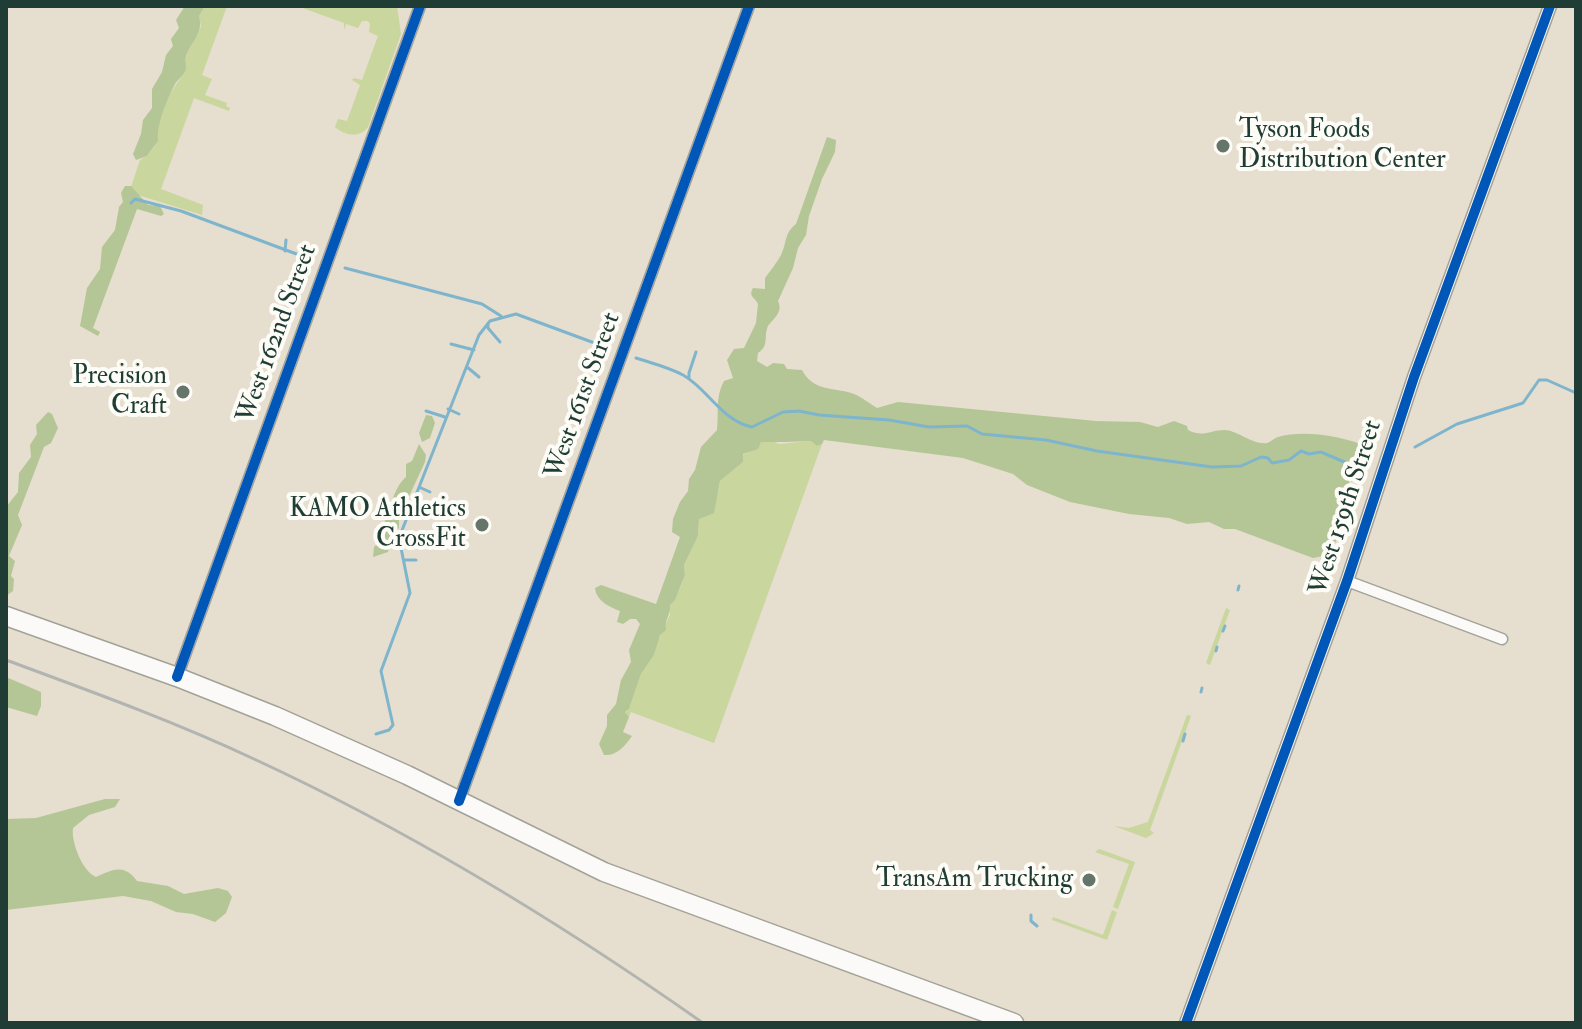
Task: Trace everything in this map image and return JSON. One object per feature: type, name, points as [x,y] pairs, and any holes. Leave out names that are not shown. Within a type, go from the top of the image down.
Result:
[{"type":"highway","points":[[6,616],[177,677],[275,716],[459,801],[562,854],[642,888],[1014,1023]]},
{"type":"street","name":"West 162nd Street","points":[[177,677],[420,6]]},
{"type":"street","name":"West 161st Street","points":[[459,801],[749,6]]},
{"type":"street","name":"West 159th Street","points":[[1186,1023],[1347,581],[1414,377],[1550,6]]},
{"type":"street","points":[[1347,581],[1502,639]]},
{"type":"green space","points":[[185,6],[205,6],[199,16],[198,32],[186,56],[183,75],[166,104],[158,141],[147,156],[136,160],[133,154],[143,120],[152,108],[152,89],[173,46],[171,39],[179,28],[176,20]]},
{"type":"green space","points":[[205,6],[227,6],[202,75],[212,79],[205,95],[227,103],[226,106],[230,108],[229,111],[194,98],[161,189],[203,205],[202,215],[138,195],[131,187],[140,160],[155,146],[157,128],[167,98],[184,73],[187,53],[198,34],[201,26],[199,16]]},
{"type":"green space","points":[[297,6],[397,6],[401,34],[364,131],[347,134],[335,127],[338,119],[347,121],[360,85],[352,80],[362,80],[378,36],[369,32],[368,21],[362,21],[358,28],[346,24],[344,30],[344,23]]},
{"type":"green space","points":[[827,137],[836,140],[835,152],[809,216],[806,235],[778,301],[779,311],[768,326],[765,344],[758,353],[757,361],[767,367],[773,363],[784,364],[787,369],[802,370],[812,382],[854,394],[877,408],[898,402],[1096,421],[1140,422],[1158,427],[1174,421],[1193,432],[1202,434],[1225,430],[1261,443],[1297,434],[1319,434],[1351,441],[1360,444],[1361,450],[1350,469],[1347,509],[1333,549],[1328,555],[1313,558],[1209,522],[1187,524],[1169,518],[1129,514],[1070,502],[1027,485],[1013,474],[963,458],[824,440],[817,446],[811,441],[761,442],[758,449],[743,454],[743,462],[720,481],[714,513],[699,519],[698,536],[684,565],[685,575],[675,600],[670,605],[666,630],[660,635],[654,655],[641,674],[629,709],[625,712],[629,717],[623,732],[632,736],[617,752],[604,755],[599,744],[607,726],[607,715],[616,704],[621,680],[631,662],[629,650],[640,624],[636,619],[623,624],[617,622],[620,611],[601,600],[595,588],[601,585],[656,604],[680,537],[672,532],[673,519],[688,491],[689,479],[695,470],[701,447],[717,430],[721,387],[724,381],[733,378],[727,360],[734,349],[744,348],[756,323],[758,304],[752,295],[753,288],[765,289],[765,278],[781,255],[788,235],[796,224]]},
{"type":"green space","points":[[125,186],[131,186],[148,205],[160,206],[164,214],[161,216],[137,209],[93,328],[100,332],[98,336],[80,326],[87,288],[100,269],[102,247],[115,230]]},
{"type":"green space","points":[[48,412],[58,428],[51,443],[44,447],[18,515],[22,525],[9,556],[15,561],[11,576],[14,579],[13,591],[6,596],[6,507],[18,492],[19,473],[31,457],[30,445],[37,434],[36,425]]},
{"type":"green space","points":[[426,415],[432,416],[435,423],[430,438],[422,442],[419,433]]},
{"type":"green space","points":[[811,441],[817,446],[822,444],[714,743],[631,712],[629,717],[625,713],[641,674],[654,655],[670,615],[670,605],[685,575],[684,565],[698,536],[699,519],[714,502],[720,481],[743,462],[743,455],[757,448],[761,442],[779,444]]},
{"type":"green space","points":[[419,444],[426,455],[425,462],[399,518],[399,528],[391,537],[388,552],[373,557],[374,547],[383,539],[383,526],[395,493],[406,477],[406,464],[412,461]]},
{"type":"green space","points":[[1226,608],[1230,610],[1210,665],[1206,663]]},
{"type":"green space","points":[[6,677],[41,692],[37,716],[6,707]]},
{"type":"green space","points":[[1187,715],[1191,716],[1150,830],[1154,833],[1146,838],[1114,826],[1129,828],[1148,822]]},
{"type":"green space","points":[[105,799],[120,799],[115,807],[89,815],[73,828],[78,856],[91,874],[96,877],[113,870],[123,870],[137,881],[168,886],[184,894],[218,888],[228,891],[232,897],[226,913],[215,922],[176,912],[151,901],[123,896],[6,910],[6,819],[36,818]]},
{"type":"green space","points":[[1099,849],[1135,862],[1118,909],[1113,907],[1129,864],[1095,852]]},
{"type":"green space","points":[[1112,910],[1117,912],[1107,940],[1052,920],[1053,917],[1103,935]]},
{"type":"waterway","points":[[131,203],[135,199],[181,211],[310,259]]},
{"type":"waterway","points":[[285,251],[286,240]]},
{"type":"waterway","points":[[345,268],[482,304],[501,316]]},
{"type":"waterway","points":[[376,734],[389,730],[393,725],[381,671],[410,593],[399,538],[479,335],[490,321],[516,314],[608,348]]},
{"type":"waterway","points":[[488,323],[488,328],[500,342]]},
{"type":"waterway","points":[[451,344],[474,350]]},
{"type":"waterway","points":[[689,379],[696,352]]},
{"type":"waterway","points":[[636,358],[683,375],[724,412],[741,424],[752,427],[783,412],[799,411],[929,427],[967,426],[982,434],[1046,440],[1097,451],[1212,467],[1241,466],[1261,457],[1268,458],[1272,463],[1289,460],[1301,451],[1309,454],[1321,452],[1356,467]]},
{"type":"waterway","points":[[467,367],[479,377]]},
{"type":"waterway","points":[[1415,447],[1457,424],[1523,403],[1539,380],[1547,380],[1576,393]]},
{"type":"waterway","points":[[448,409],[459,414]]},
{"type":"waterway","points":[[426,411],[445,417]]},
{"type":"waterway","points":[[419,487],[430,492]]},
{"type":"waterway","points":[[402,533],[413,537]]},
{"type":"waterway","points":[[404,560],[416,560]]},
{"type":"waterway","points":[[1238,590],[1239,586]]},
{"type":"waterway","points":[[1223,631],[1225,626]]},
{"type":"waterway","points":[[1216,651],[1217,647]]},
{"type":"waterway","points":[[1201,692],[1202,688]]},
{"type":"waterway","points":[[1183,741],[1185,734]]},
{"type":"waterway","points":[[1031,915],[1031,921],[1037,926]]},
{"type":"railway","points":[[6,660],[193,732],[371,817],[540,915],[703,1023]]},
{"type":"cycle path","points":[[177,677],[420,6]]},
{"type":"cycle path","points":[[459,801],[749,6]]},
{"type":"cycle path","points":[[1186,1023],[1347,581],[1414,377],[1550,6]]},
{"type":"place","name":"Tyson Foods Distribution Center","points":[[1223,146]]},
{"type":"place","name":"Precision Craft","points":[[183,392]]},
{"type":"place","name":"KAMO Athletics CrossFit","points":[[482,525]]},
{"type":"place","name":"TransAm Trucking","points":[[1089,880]]}]
